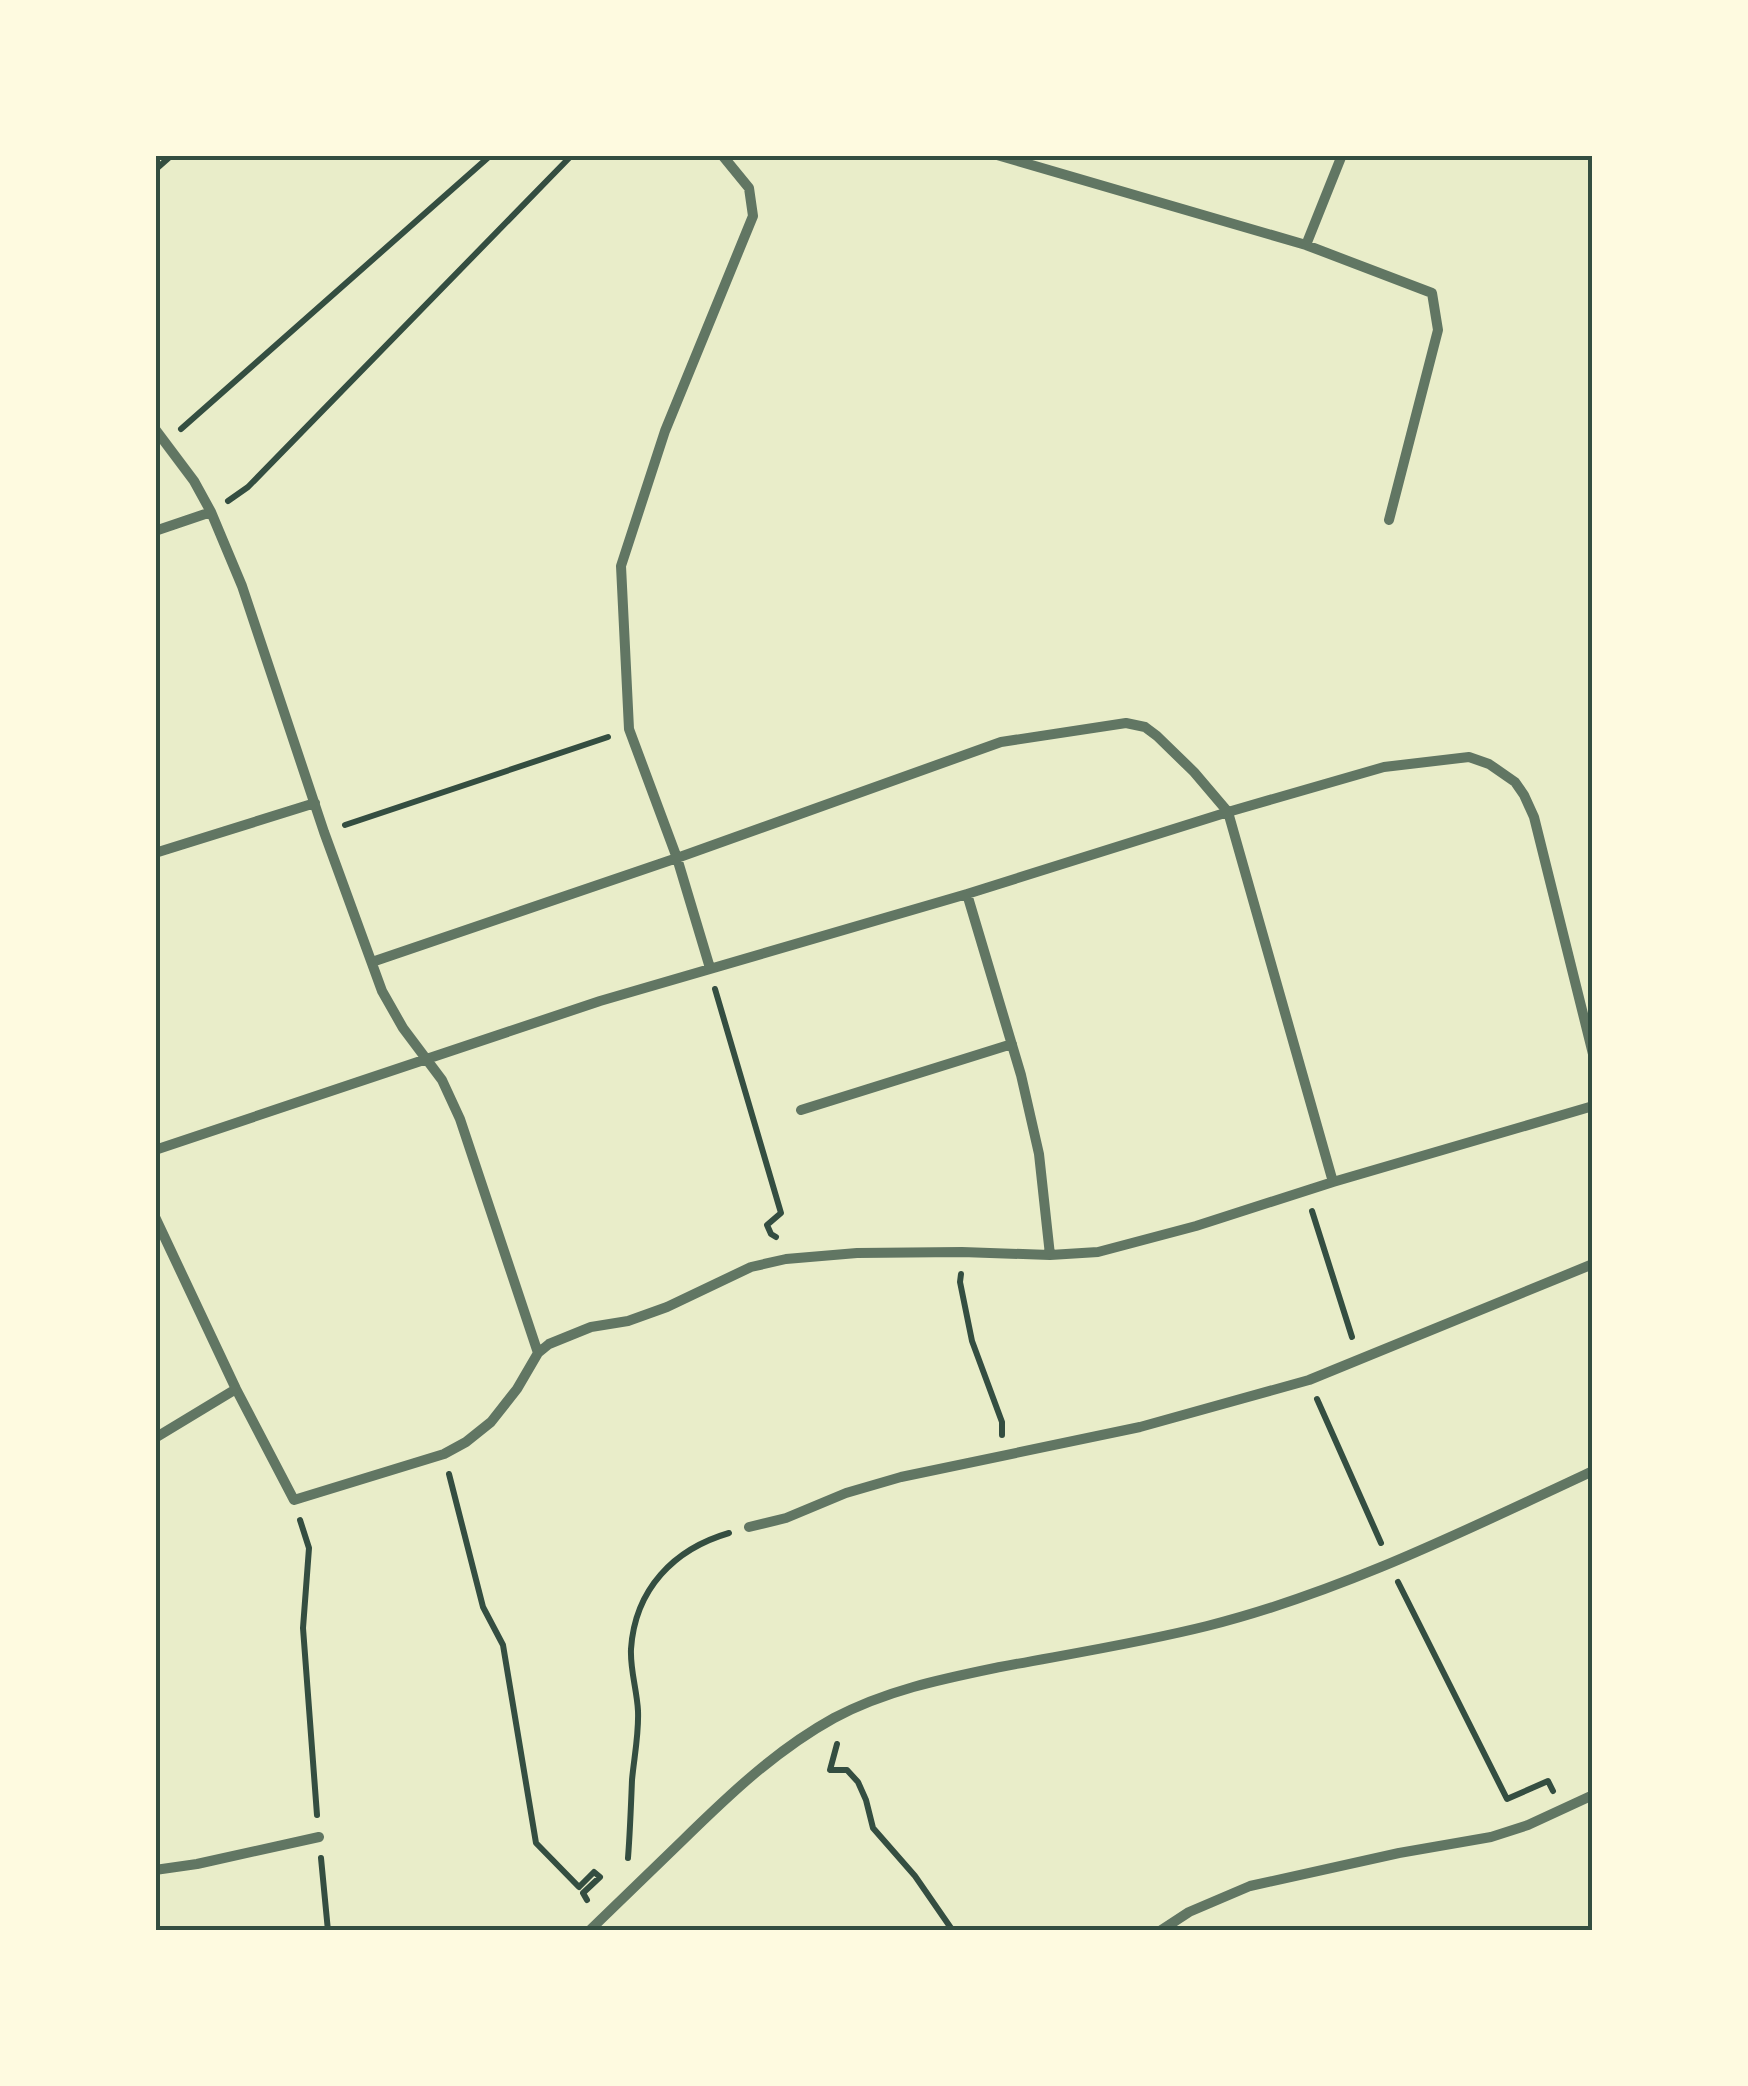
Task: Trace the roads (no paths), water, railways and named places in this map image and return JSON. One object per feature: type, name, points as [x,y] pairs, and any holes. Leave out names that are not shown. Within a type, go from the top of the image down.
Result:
[{"type":"street","points":[[710,968],[677,858],[629,729],[621,566],[665,431],[753,216],[748,188],[722,155]]},
{"type":"street","points":[[998,155],[1306,245],[1432,293],[1438,330],[1389,520]]},
{"type":"street","points":[[1306,245],[1342,155]]},
{"type":"street","points":[[155,429],[194,481],[242,586],[372,962],[391,1010],[442,1080],[460,1119],[538,1354]]},
{"type":"street","points":[[155,532],[211,512]]},
{"type":"street","points":[[372,962],[1001,742],[1126,724],[1145,727],[1194,772],[1228,812],[1333,1182]]},
{"type":"street","points":[[155,1150],[710,968],[967,894],[1228,812],[1384,767],[1469,757],[1489,764],[1515,782],[1534,817],[1593,1054]]},
{"type":"street","points":[[155,853],[315,803]]},
{"type":"street","points":[[967,894],[1012,1044],[1039,1154],[1050,1255]]},
{"type":"street","points":[[801,1110],[1012,1044]]},
{"type":"street","points":[[155,1217],[236,1389],[294,1500],[444,1454],[491,1422],[549,1344],[591,1327],[654,1312],[751,1267],[857,1253],[1098,1252],[1593,1106]]},
{"type":"street","points":[[749,1527],[786,1518],[846,1493],[901,1477],[1140,1428],[1309,1380],[1593,1264]]},
{"type":"street","points":[[155,1438],[236,1389]]},
{"type":"street","points":[[590,1931],[733,1791],[804,1736],[838,1716],[928,1681],[1207,1626],[1262,1610],[1403,1558],[1593,1470]]},
{"type":"street","points":[[1160,1931],[1189,1912],[1250,1886],[1491,1837],[1593,1795]]},
{"type":"street","points":[[155,1870],[318,1836]]}]
